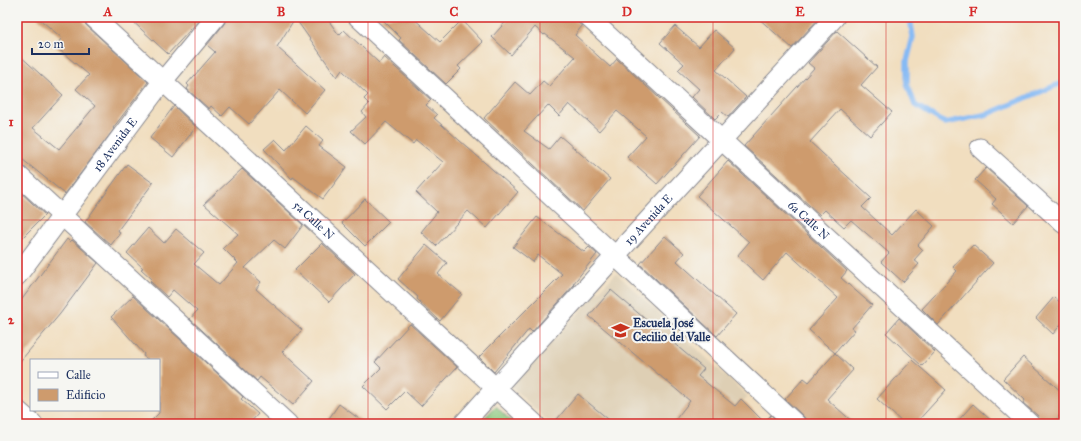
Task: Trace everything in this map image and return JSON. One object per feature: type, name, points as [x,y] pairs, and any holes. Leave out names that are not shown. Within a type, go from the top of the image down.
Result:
[{"type":"street","name":"5a Calle N","points":[[93,17],[535,424]]},
{"type":"street","name":"18 Avenida E","points":[[17,276],[162,82],[216,17]]},
{"type":"street","points":[[358,17],[796,424]]},
{"type":"street","name":"6a Calle N","points":[[588,17],[1030,424]]},
{"type":"street","name":"19 Avenida E","points":[[463,424],[835,17]]},
{"type":"street","points":[[980,148],[1064,224]]},
{"type":"street","points":[[17,174],[288,424]]},
{"type":"street","points":[[17,410],[33,424]]},
{"type":"shaded area","name":"Escuela José Cecilio del Valle","points":[[616,273],[748,397],[722,424],[551,424],[511,386]]},
{"type":"green space","points":[[496,406],[514,424],[479,424]]},
{"type":"building","points":[[37,17],[81,17],[86,25],[148,82],[65,194],[17,155],[17,53],[63,95],[33,128],[59,149],[95,106],[76,89],[89,75],[55,46],[62,38]]},
{"type":"building","points":[[128,17],[202,17],[168,54]]},
{"type":"building","points":[[227,17],[326,17],[339,35],[344,30],[379,63],[384,57],[431,100],[426,105],[437,115],[434,118],[518,192],[487,228],[468,211],[436,246],[421,232],[437,212],[416,192],[443,162],[416,140],[413,144],[386,122],[365,144],[351,131],[366,117],[362,112],[369,104],[364,99],[368,95],[342,70],[337,77],[295,18],[277,47],[325,90],[305,113],[280,90],[249,124],[230,107],[222,116],[211,106],[209,109],[187,89],[189,86],[187,84],[215,52],[207,45],[224,24]]},
{"type":"building","points":[[380,17],[412,17],[440,42],[462,20],[483,42],[458,66],[461,69],[446,84],[399,40],[401,38]]},
{"type":"building","points":[[510,17],[570,17],[582,26],[575,35],[610,67],[617,59],[700,136],[657,184],[627,157],[646,136],[617,111],[599,131],[569,104],[559,116],[548,105],[524,131],[549,149],[560,136],[610,179],[583,211],[484,118],[515,82],[530,95],[543,81],[549,86],[575,57],[535,27],[511,55],[492,37]]},
{"type":"building","points":[[757,17],[820,17],[792,48]]},
{"type":"building","points":[[675,26],[699,47],[714,30],[735,48],[716,70],[746,97],[728,117],[722,112],[715,119],[692,97],[699,89],[678,70],[684,64],[660,43]]},
{"type":"building","points":[[837,31],[877,67],[861,85],[892,112],[870,136],[840,109],[810,142],[871,198],[862,207],[892,235],[916,209],[934,226],[918,245],[923,250],[914,260],[919,264],[903,282],[881,262],[889,253],[851,220],[844,227],[825,210],[820,215],[744,146],[814,68],[808,63]]},
{"type":"building","points":[[174,106],[196,127],[173,157],[150,138]]},
{"type":"building","points":[[306,126],[323,141],[319,146],[347,167],[323,199],[293,177],[292,179],[264,149],[275,139],[286,150]]},
{"type":"building","points":[[728,161],[847,271],[841,278],[872,305],[852,328],[855,330],[835,353],[809,330],[838,298],[787,252],[763,280],[737,256],[749,242],[697,196]]},
{"type":"building","points":[[127,164],[153,183],[118,230],[120,233],[111,245],[85,222]]},
{"type":"building","points":[[986,168],[1028,206],[1013,223],[992,204],[996,199],[975,180]]},
{"type":"building","points":[[242,169],[303,225],[285,249],[274,240],[245,268],[261,282],[256,289],[302,330],[282,352],[314,381],[293,405],[260,377],[257,381],[190,319],[197,311],[173,290],[167,297],[150,281],[152,279],[141,269],[143,268],[127,253],[148,228],[164,243],[176,229],[204,253],[194,264],[219,285],[238,263],[223,248],[238,234],[204,204]]},
{"type":"building","points":[[17,189],[45,215],[17,243]]},
{"type":"building","points":[[365,199],[389,222],[365,246],[342,223]]},
{"type":"building","points":[[537,217],[584,252],[589,247],[597,254],[573,284],[574,285],[532,332],[529,329],[494,372],[479,357],[562,274],[538,255],[533,262],[513,247]]},
{"type":"building","points":[[665,236],[684,253],[677,261],[736,314],[717,336],[640,264]]},
{"type":"building","points":[[67,239],[70,242],[72,240],[98,263],[60,314],[17,365],[17,306]]},
{"type":"building","points":[[322,243],[355,274],[329,302],[295,270]]},
{"type":"building","points":[[426,245],[447,263],[438,274],[462,294],[440,321],[417,299],[418,297],[398,279]]},
{"type":"building","points":[[973,245],[993,263],[938,325],[922,309],[957,271],[953,267]]},
{"type":"building","points":[[611,290],[704,369],[698,376],[735,406],[741,399],[764,422],[771,415],[780,424],[672,424],[690,401],[589,316]]},
{"type":"building","points":[[133,296],[243,397],[241,399],[258,414],[249,424],[148,424],[160,411],[160,359],[148,359],[143,356],[144,354],[111,317]]},
{"type":"building","points":[[1054,297],[1064,306],[1064,321],[1053,334],[1036,318]]},
{"type":"building","points":[[899,318],[935,352],[922,366],[886,333]]},
{"type":"building","points":[[410,324],[457,367],[421,406],[405,391],[387,409],[363,386],[381,368],[375,362]]},
{"type":"building","points":[[835,353],[853,370],[827,399],[855,424],[807,424],[803,416],[785,399],[804,378],[809,382]]},
{"type":"building","points":[[1023,357],[1064,394],[1064,411],[1052,424],[1041,424],[1038,416],[1023,403],[1025,400],[1003,379]]},
{"type":"building","points":[[912,360],[946,390],[915,424],[904,424],[877,399]]},
{"type":"building","points":[[578,394],[614,424],[553,424]]},
{"type":"building","points":[[339,404],[366,424],[325,424]]},
{"type":"building","points":[[973,404],[995,424],[955,424]]},
{"type":"waterway","points":[[910,17],[913,37],[907,61],[907,84],[915,105],[945,123],[988,114],[1064,82]]},
{"type":"place","name":"Escuela José Cecilio del Valle","points":[[620,330]]}]
